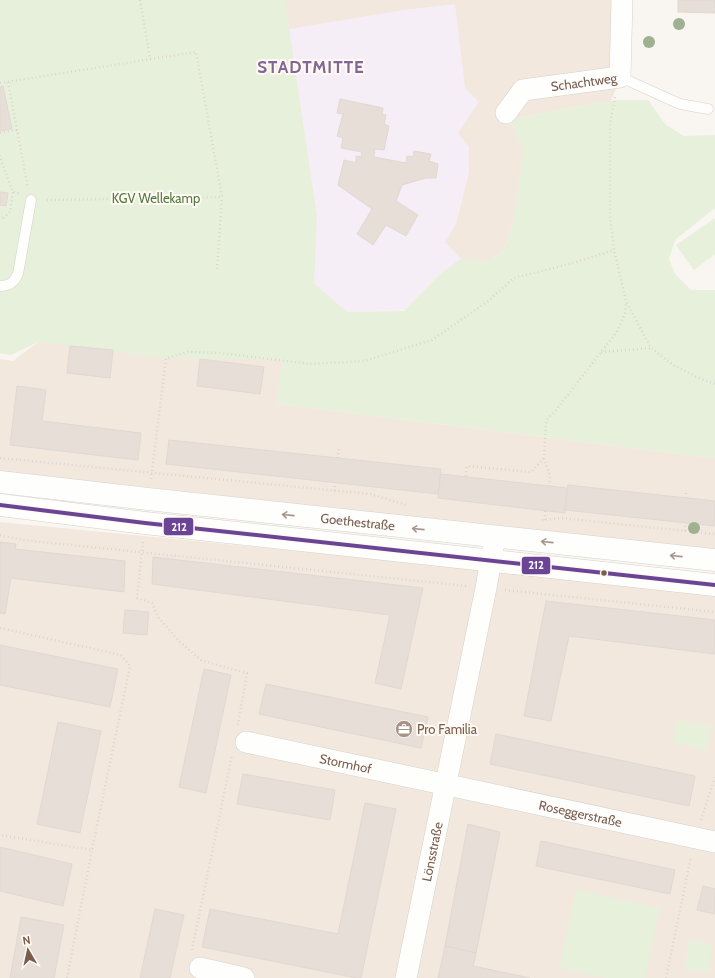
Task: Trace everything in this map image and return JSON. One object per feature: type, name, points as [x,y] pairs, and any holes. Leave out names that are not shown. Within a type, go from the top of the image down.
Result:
[{"type":"street","name":"Schachtweg","points":[[506,113],[523,90],[620,77],[622,0]]},
{"type":"street","name":"Goethestraße","points":[[0,482],[148,500],[715,560]]},
{"type":"street","name":"Goethestraße","points":[[0,505],[145,523],[715,585]]},
{"type":"street","name":"Lönsstraße","points":[[406,978],[492,560],[495,537]]},
{"type":"street","name":"Stormhof","points":[[239,741],[446,784]]},
{"type":"street","name":"Roseggerstraße","points":[[446,784],[705,840]]},
{"type":"street","points":[[196,959],[244,978]]},
{"type":"lane","points":[[620,77],[680,104],[708,109]]},
{"type":"lane","points":[[0,286],[6,286],[14,282],[18,274],[30,197]]},
{"type":"path","points":[[140,0],[150,58]]},
{"type":"path","points":[[0,83],[150,58],[196,52],[222,197],[217,269]]},
{"type":"path","points":[[620,77],[610,124],[610,216],[614,250],[626,301],[651,348],[673,365],[701,379],[715,384]]},
{"type":"path","points":[[8,82],[30,197]]},
{"type":"path","points":[[0,134],[17,130]]},
{"type":"path","points":[[0,155],[13,192],[10,212],[3,218]]},
{"type":"path","points":[[13,192],[30,197],[222,197]]},
{"type":"path","points":[[148,500],[166,358],[188,352],[220,353],[310,364],[364,361],[432,340],[488,302],[514,278],[576,262],[614,250]]},
{"type":"path","points":[[549,486],[550,476],[544,458],[546,421],[616,333],[625,314],[626,301]]},
{"type":"path","points":[[601,352],[651,348]]},
{"type":"path","points":[[338,458],[339,448]]},
{"type":"path","points":[[0,458],[370,494],[408,506]]},
{"type":"path","points":[[466,476],[467,466],[531,472],[544,458]]},
{"type":"path","points":[[335,483],[335,491]]},
{"type":"path","points":[[686,493],[686,498]]},
{"type":"path","points":[[545,520],[546,511]]},
{"type":"path","points":[[538,520],[562,518],[715,534]]},
{"type":"path","points":[[145,523],[137,598],[152,603],[158,617],[180,642],[201,660],[247,673],[239,741],[196,959]]},
{"type":"path","points":[[685,523],[685,531]]},
{"type":"path","points":[[0,535],[23,540],[715,612]]},
{"type":"path","points":[[0,628],[121,655],[130,666],[67,978]]},
{"type":"path","points":[[666,978],[705,840],[715,777]]},
{"type":"path","points":[[0,835],[92,850]]},
{"type":"shaded area","points":[[285,0],[622,0],[621,76],[611,101],[510,120],[524,149],[513,226],[503,251],[489,261],[462,259],[439,274],[404,310],[313,282],[317,217]]},
{"type":"shaded area","points":[[455,4],[465,88],[479,102],[458,133],[469,147],[469,172],[456,224],[445,242],[462,259],[439,274],[404,310],[347,312],[313,282],[317,217],[289,29],[404,10]]},
{"type":"shaded area","points":[[38,342],[283,360],[277,404],[715,458],[715,550],[0,471],[0,359],[13,361]]},
{"type":"shaded area","points":[[0,522],[715,592],[715,978],[0,978]]},
{"type":"green space","name":"KGV Wellekamp","points":[[0,0],[285,0],[317,217],[314,283],[347,312],[404,311],[440,274],[462,258],[489,261],[503,251],[513,226],[524,149],[510,120],[617,100],[648,100],[666,125],[684,136],[715,135],[715,208],[675,240],[669,259],[675,274],[691,290],[715,290],[715,458],[277,404],[282,360],[166,358],[38,342],[11,355],[0,353]]},
{"type":"green space","points":[[715,218],[715,254],[694,270],[676,245]]},
{"type":"green space","points":[[677,720],[711,726],[707,750],[673,743]]},
{"type":"green space","points":[[576,890],[660,908],[645,978],[607,978],[559,968]]},
{"type":"green space","points":[[689,940],[713,944],[709,972],[685,969]]},
{"type":"building","points":[[678,0],[715,0],[715,13],[678,12]]},
{"type":"building","points":[[3,86],[12,129],[0,131],[0,87]]},
{"type":"building","points":[[340,99],[383,108],[382,114],[386,115],[384,124],[389,126],[384,150],[375,149],[374,157],[406,163],[407,156],[413,157],[414,151],[431,154],[429,161],[438,164],[436,178],[426,178],[402,185],[396,201],[418,215],[406,236],[386,225],[373,245],[357,234],[372,209],[338,185],[344,160],[356,163],[356,156],[361,157],[362,152],[341,148],[343,138],[337,136],[343,114],[337,113]]},
{"type":"building","points":[[0,192],[8,193],[6,206],[0,205]]},
{"type":"building","points":[[70,346],[113,350],[110,378],[67,373]]},
{"type":"building","points":[[200,359],[264,367],[260,394],[197,386]]},
{"type":"building","points":[[17,386],[46,390],[42,421],[141,433],[138,460],[10,445]]},
{"type":"building","points":[[169,440],[441,469],[438,494],[166,464]]},
{"type":"building","points":[[441,474],[567,488],[565,513],[438,498]]},
{"type":"building","points":[[568,485],[715,501],[715,526],[565,510]]},
{"type":"building","points":[[0,542],[16,544],[15,549],[125,561],[124,592],[11,578],[5,614],[0,613]]},
{"type":"building","points":[[153,557],[423,588],[401,689],[375,683],[390,615],[152,584]]},
{"type":"building","points":[[546,601],[715,620],[715,654],[569,636],[551,721],[524,716]]},
{"type":"building","points":[[125,610],[149,612],[147,635],[123,633]]},
{"type":"building","points":[[0,645],[118,669],[110,707],[0,685]]},
{"type":"building","points":[[204,669],[231,675],[206,793],[179,787]]},
{"type":"building","points":[[266,684],[428,717],[421,748],[259,714]]},
{"type":"building","points":[[58,722],[101,731],[80,833],[37,824]]},
{"type":"building","points":[[496,734],[695,776],[689,806],[490,764]]},
{"type":"building","points":[[243,774],[335,790],[330,820],[237,804]]},
{"type":"building","points":[[365,803],[396,809],[361,978],[202,947],[210,909],[338,934]]},
{"type":"building","points":[[468,824],[500,832],[476,953],[445,946]]},
{"type":"building","points":[[541,841],[675,870],[670,894],[536,866]]},
{"type":"building","points":[[0,847],[72,864],[63,906],[0,891]]},
{"type":"building","points":[[703,886],[715,889],[715,914],[697,910]]},
{"type":"building","points":[[155,909],[184,915],[170,978],[140,978]]},
{"type":"building","points":[[21,917],[64,925],[54,978],[10,978]]},
{"type":"building","points":[[445,946],[476,953],[473,966],[530,978],[438,978]]},
{"type":"transit line","name":"212","points":[[0,505],[145,523],[715,585]]},
{"type":"place","name":"Pro Familia","points":[[404,729]]},
{"type":"district","name":"STADTMITTE","points":[[311,67]]}]
